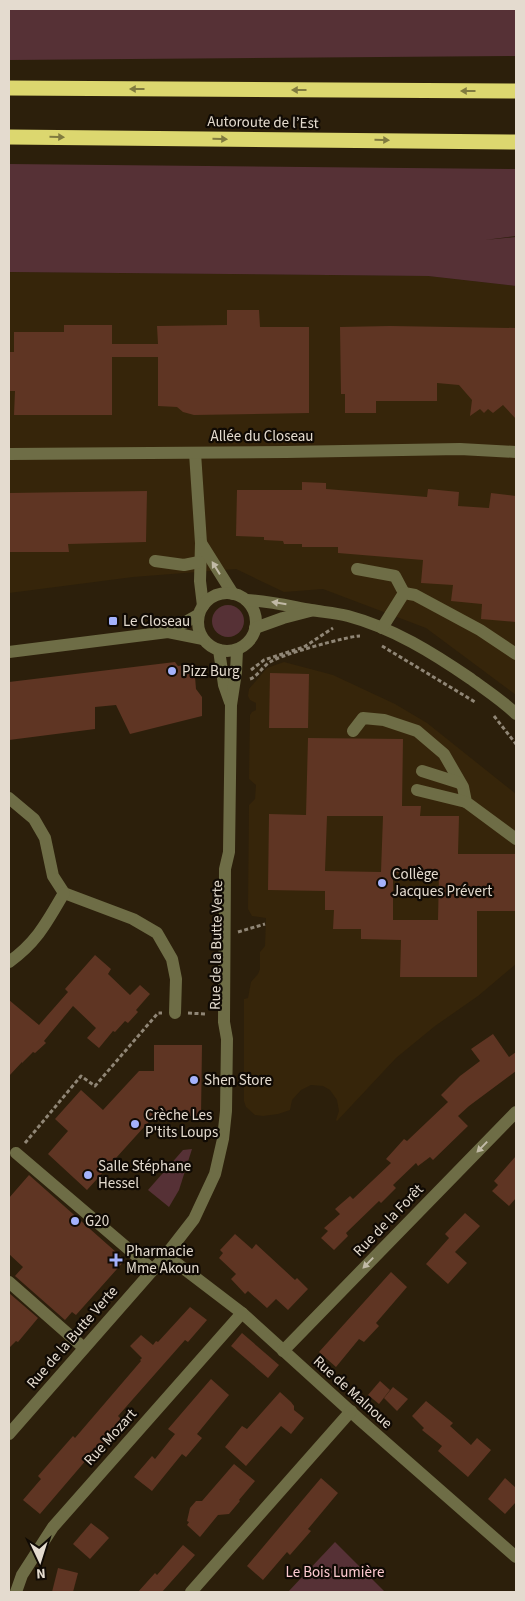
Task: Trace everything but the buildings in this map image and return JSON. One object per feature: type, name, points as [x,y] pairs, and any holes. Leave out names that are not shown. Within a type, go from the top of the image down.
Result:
[{"type":"highway","points":[[9,88],[516,91]]},
{"type":"highway","name":"Autoroute de l’Est","points":[[9,137],[516,142]]},
{"type":"street","name":"Allée du Closeau","points":[[9,454],[460,449],[516,452]]},
{"type":"street","points":[[195,453],[201,542],[199,562],[201,610],[198,627],[203,639],[213,648],[237,650],[252,637],[255,628],[254,613],[246,600]]},
{"type":"street","points":[[201,542],[233,594]]},
{"type":"street","points":[[155,561],[184,565],[199,562]]},
{"type":"street","points":[[357,569],[395,576],[404,593]]},
{"type":"street","points":[[382,628],[404,593]]},
{"type":"street","points":[[404,593],[415,595],[480,630],[516,654]]},
{"type":"street","points":[[168,632],[201,610],[211,598],[218,595],[233,594],[246,600],[272,602],[350,616],[395,633],[439,657],[515,710]]},
{"type":"street","points":[[255,628],[312,610]]},
{"type":"street","points":[[9,649],[168,632],[203,639]]},
{"type":"street","name":"Rue de la Butte Verte","points":[[219,650],[224,685],[230,705]]},
{"type":"street","name":"Rue de la Butte Verte","points":[[9,1434],[166,1255],[194,1219],[216,1174],[226,1111],[227,1038],[231,1022],[233,869],[228,852],[230,705],[236,672],[237,650]]},
{"type":"street","points":[[353,731],[363,718],[384,720],[417,731],[444,754],[463,787],[466,802]]},
{"type":"street","points":[[422,771],[460,783]]},
{"type":"street","points":[[418,790],[466,802],[516,839]]},
{"type":"street","points":[[9,798],[34,819],[44,838],[53,876],[64,893],[133,919],[157,933],[172,959],[176,979],[175,1013]]},
{"type":"street","points":[[9,962],[24,951],[40,933],[64,893]]},
{"type":"street","name":"Rue de la Forêt","points":[[283,1351],[516,1112]]},
{"type":"street","points":[[16,1153],[153,1270]]},
{"type":"street","name":"Rue de Malnoue","points":[[166,1255],[242,1313],[351,1411],[514,1549]]},
{"type":"street","points":[[9,1282],[84,1348]]},
{"type":"street","name":"Rue Mozart","points":[[16,1592],[22,1575],[53,1527],[242,1313]]},
{"type":"street","points":[[191,1592],[351,1411]]},
{"type":"path","points":[[247,672],[254,669],[264,660],[304,648],[350,616]]},
{"type":"path","points":[[244,679],[254,678],[270,662],[303,650],[358,636],[364,638]]},
{"type":"path","points":[[375,643],[482,707]]},
{"type":"path","points":[[491,712],[516,744]]},
{"type":"path","points":[[238,932],[266,924]]},
{"type":"path","points":[[16,1153],[80,1076],[95,1086],[158,1013],[205,1014]]},
{"type":"shaded area","points":[[9,272],[428,276],[516,286],[516,695],[426,628],[323,589],[284,592],[236,569],[133,577],[9,593]]},
{"type":"shaded area","name":"Collège Jacques Prévert","points":[[284,662],[333,675],[395,704],[427,723],[516,794],[516,964],[478,996],[435,1026],[396,1058],[337,1121],[339,1111],[337,1100],[330,1090],[323,1086],[311,1085],[301,1090],[292,1100],[290,1110],[278,1114],[255,1115],[246,1107],[244,1101],[244,999],[248,998],[251,982],[260,969],[260,952],[265,946],[266,918],[252,916],[248,909],[249,805],[255,799],[256,785],[249,779],[250,715],[256,710],[256,703],[250,700],[248,696],[249,689],[267,668]]},
{"type":"green space","points":[[9,9],[516,9],[516,56],[9,60]]},
{"type":"green space","points":[[9,164],[516,169],[516,236],[485,240],[516,237],[516,286],[428,276],[9,272]]},
{"type":"green space","points":[[228,605],[240,609],[244,621],[240,633],[228,637],[216,633],[212,621],[216,609]]},
{"type":"green space","points":[[192,1149],[179,1190],[169,1207],[148,1190],[183,1150]]},
{"type":"green space","name":"Le Bois Lumière","points":[[335,1542],[385,1592],[288,1592]]},
{"type":"place","name":"Le Closeau","points":[[113,621]]},
{"type":"place","name":"Pizz Burg","points":[[172,671]]},
{"type":"place","name":"Collège Jacques Prévert","points":[[382,883]]},
{"type":"place","name":"Shen Store","points":[[194,1080]]},
{"type":"place","name":"Crèche Les P'tits Loups","points":[[135,1124]]},
{"type":"place","name":"Salle Stéphane Hessel","points":[[88,1175]]},
{"type":"place","name":"G20","points":[[75,1221]]},
{"type":"place","name":"Pharmacie Mme Akoun","points":[[116,1260]]}]
